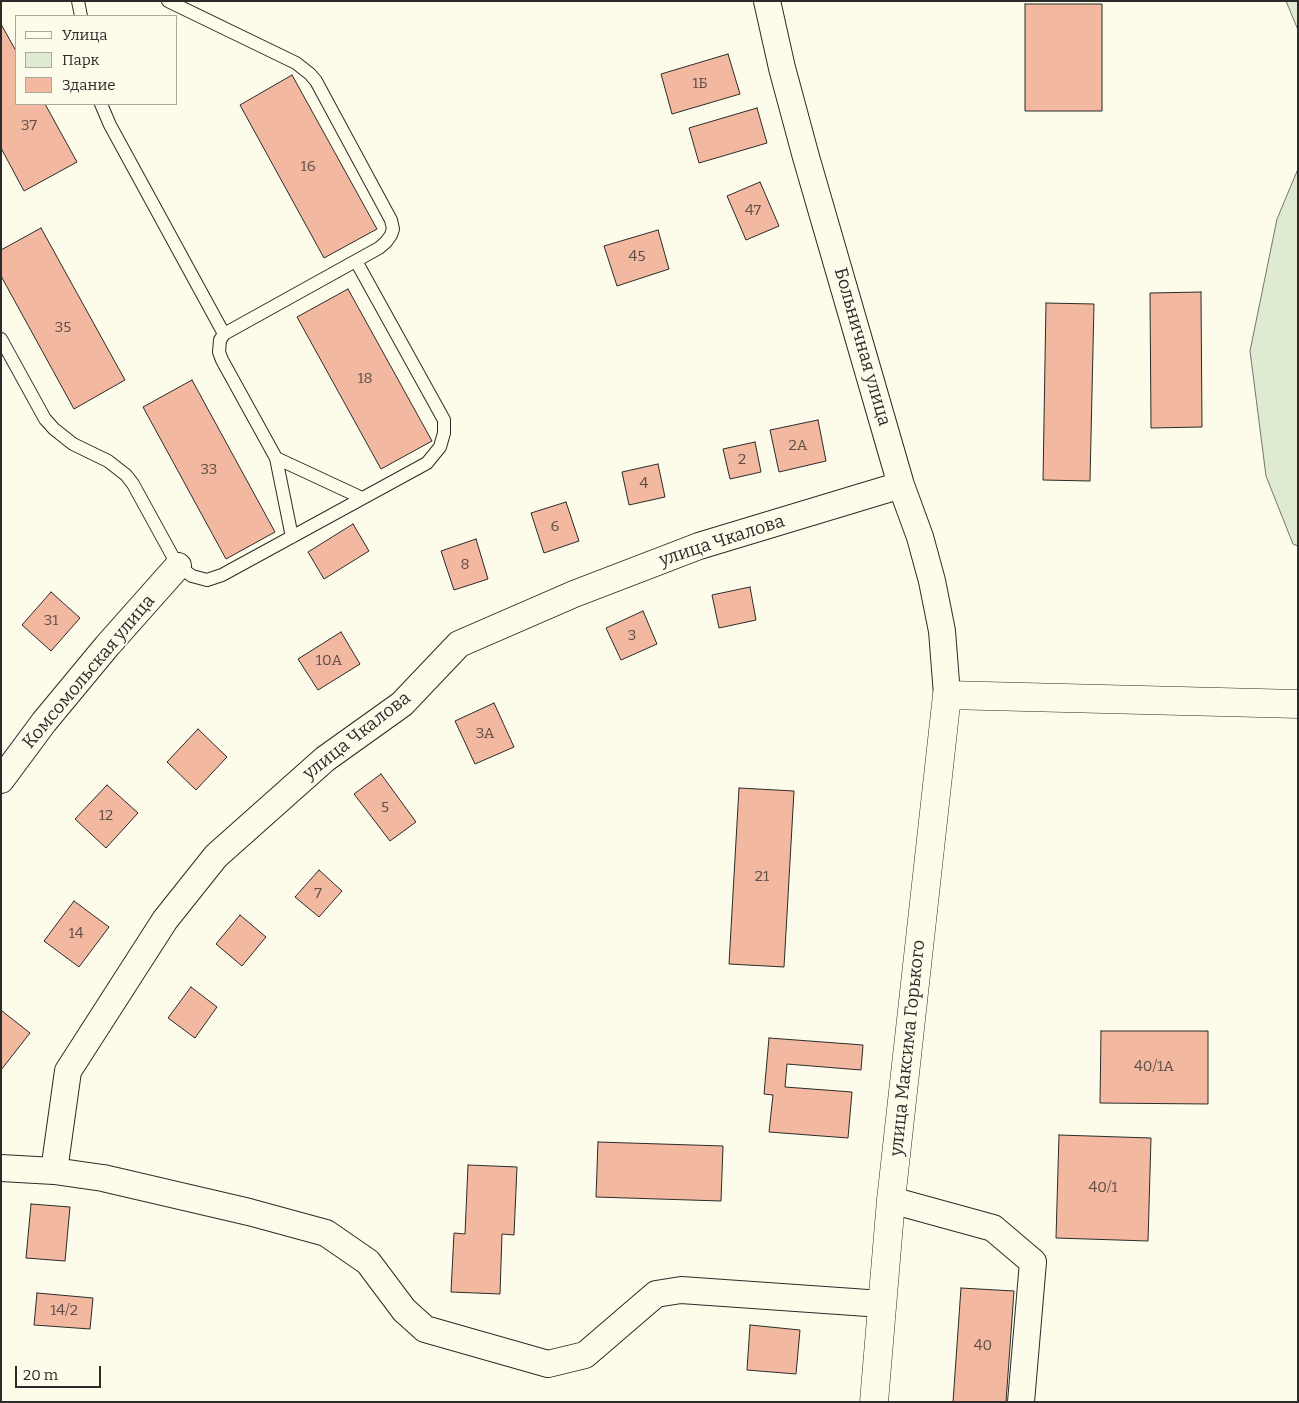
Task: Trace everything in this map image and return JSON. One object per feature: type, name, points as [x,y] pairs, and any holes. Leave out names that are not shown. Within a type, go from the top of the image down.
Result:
[{"type":"street","name":"Больничная улица","points":[[767,1],[782,68],[806,157],[901,485],[920,537],[932,581],[942,631],[947,695]]},
{"type":"street","name":"улица Чкалова","points":[[54,1171],[68,1071],[165,920],[216,856],[325,759],[402,704],[459,644],[574,594],[699,546],[901,485]]},
{"type":"street","name":"Комсомольская улица","points":[[1,780],[44,722],[107,646],[178,566]]},
{"type":"street","points":[[947,695],[1298,704]]},
{"type":"street","name":"улица Максима Горького","points":[[874,1402],[891,1200],[947,695]]},
{"type":"street","points":[[1,1168],[54,1171],[103,1178],[249,1212],[326,1233],[368,1262],[404,1310],[425,1329],[548,1364],[585,1355],[656,1294],[681,1290],[882,1304]]},
{"type":"street","points":[[891,1200],[993,1228],[1032,1262],[1021,1402]]},
{"type":"lane","points":[[78,1],[81,15]]},
{"type":"lane","points":[[168,1],[296,63],[310,74],[316,81],[392,220],[393,229],[386,242],[356,261],[224,334],[220,340],[219,352],[276,458],[292,537]]},
{"type":"lane","points":[[101,105],[110,125],[224,334]]},
{"type":"lane","points":[[1,338],[45,419],[72,444],[118,467],[133,484],[178,566],[192,576],[207,580],[222,575],[427,463],[440,447],[444,433],[444,420],[356,261]]},
{"type":"lane","points":[[276,458],[362,498]]},
{"type":"green space","points":[[1286,1],[1298,1],[1298,30]]},
{"type":"green space","points":[[1298,169],[1298,546],[1293,544],[1266,476],[1250,351],[1277,219]]},
{"type":"building","points":[[1025,4],[1102,4],[1102,111],[1025,111]]},
{"type":"building","points":[[1,24],[15,49],[15,105],[46,105],[77,162],[24,191],[1,148]]},
{"type":"building","points":[[728,54],[740,94],[672,114],[661,74]]},
{"type":"building","points":[[292,75],[377,229],[324,258],[240,105]]},
{"type":"building","points":[[757,108],[767,143],[699,163],[689,128]]},
{"type":"building","points":[[760,182],[779,226],[746,240],[727,196]]},
{"type":"building","points":[[41,228],[125,380],[74,409],[1,276],[1,250]]},
{"type":"building","points":[[658,230],[669,269],[617,286],[604,246]]},
{"type":"building","points":[[348,289],[432,441],[381,469],[297,317]]},
{"type":"building","points":[[1201,292],[1202,427],[1151,428],[1150,293]]},
{"type":"building","points":[[1046,303],[1094,304],[1090,481],[1043,480]]},
{"type":"building","points":[[192,380],[275,532],[226,559],[143,407]]},
{"type":"building","points":[[818,420],[826,461],[779,472],[770,430]]},
{"type":"building","points":[[755,442],[761,472],[730,479],[723,449]]},
{"type":"building","points":[[658,464],[665,497],[629,505],[622,472]]},
{"type":"building","points":[[566,502],[579,541],[544,553],[531,513]]},
{"type":"building","points":[[353,524],[369,551],[324,579],[308,552]]},
{"type":"building","points":[[476,539],[488,579],[454,590],[441,551]]},
{"type":"building","points":[[750,587],[756,620],[719,628],[712,595]]},
{"type":"building","points":[[51,592],[80,618],[51,651],[22,625]]},
{"type":"building","points":[[643,611],[657,644],[621,660],[606,628]]},
{"type":"building","points":[[341,632],[360,664],[318,690],[298,659]]},
{"type":"building","points":[[494,703],[514,747],[475,764],[455,721]]},
{"type":"building","points":[[198,729],[227,757],[196,790],[167,762]]},
{"type":"building","points":[[381,774],[416,822],[390,841],[354,794]]},
{"type":"building","points":[[107,785],[138,813],[106,848],[75,819]]},
{"type":"building","points":[[739,788],[794,791],[784,967],[729,964]]},
{"type":"building","points":[[319,870],[342,891],[319,917],[295,897]]},
{"type":"building","points":[[74,901],[109,927],[79,967],[44,941]]},
{"type":"building","points":[[240,915],[266,937],[242,966],[216,944]]},
{"type":"building","points":[[191,987],[217,1007],[195,1038],[168,1018]]},
{"type":"building","points":[[1,1012],[30,1033],[1,1070]]},
{"type":"building","points":[[1101,1031],[1208,1031],[1208,1104],[1100,1103]]},
{"type":"building","points":[[769,1038],[863,1045],[861,1070],[787,1064],[785,1087],[852,1092],[848,1138],[769,1132],[773,1095],[764,1094]]},
{"type":"building","points":[[1059,1135],[1151,1138],[1148,1241],[1056,1238]]},
{"type":"building","points":[[598,1142],[723,1146],[721,1201],[596,1197]]},
{"type":"building","points":[[468,1165],[517,1167],[514,1235],[502,1234],[500,1294],[451,1292],[454,1233],[465,1234]]},
{"type":"building","points":[[31,1204],[70,1207],[65,1261],[26,1258]]},
{"type":"building","points":[[961,1288],[1014,1291],[1006,1402],[953,1402]]},
{"type":"building","points":[[37,1293],[93,1298],[90,1329],[34,1325]]},
{"type":"building","points":[[750,1325],[800,1330],[796,1374],[747,1370]]}]
